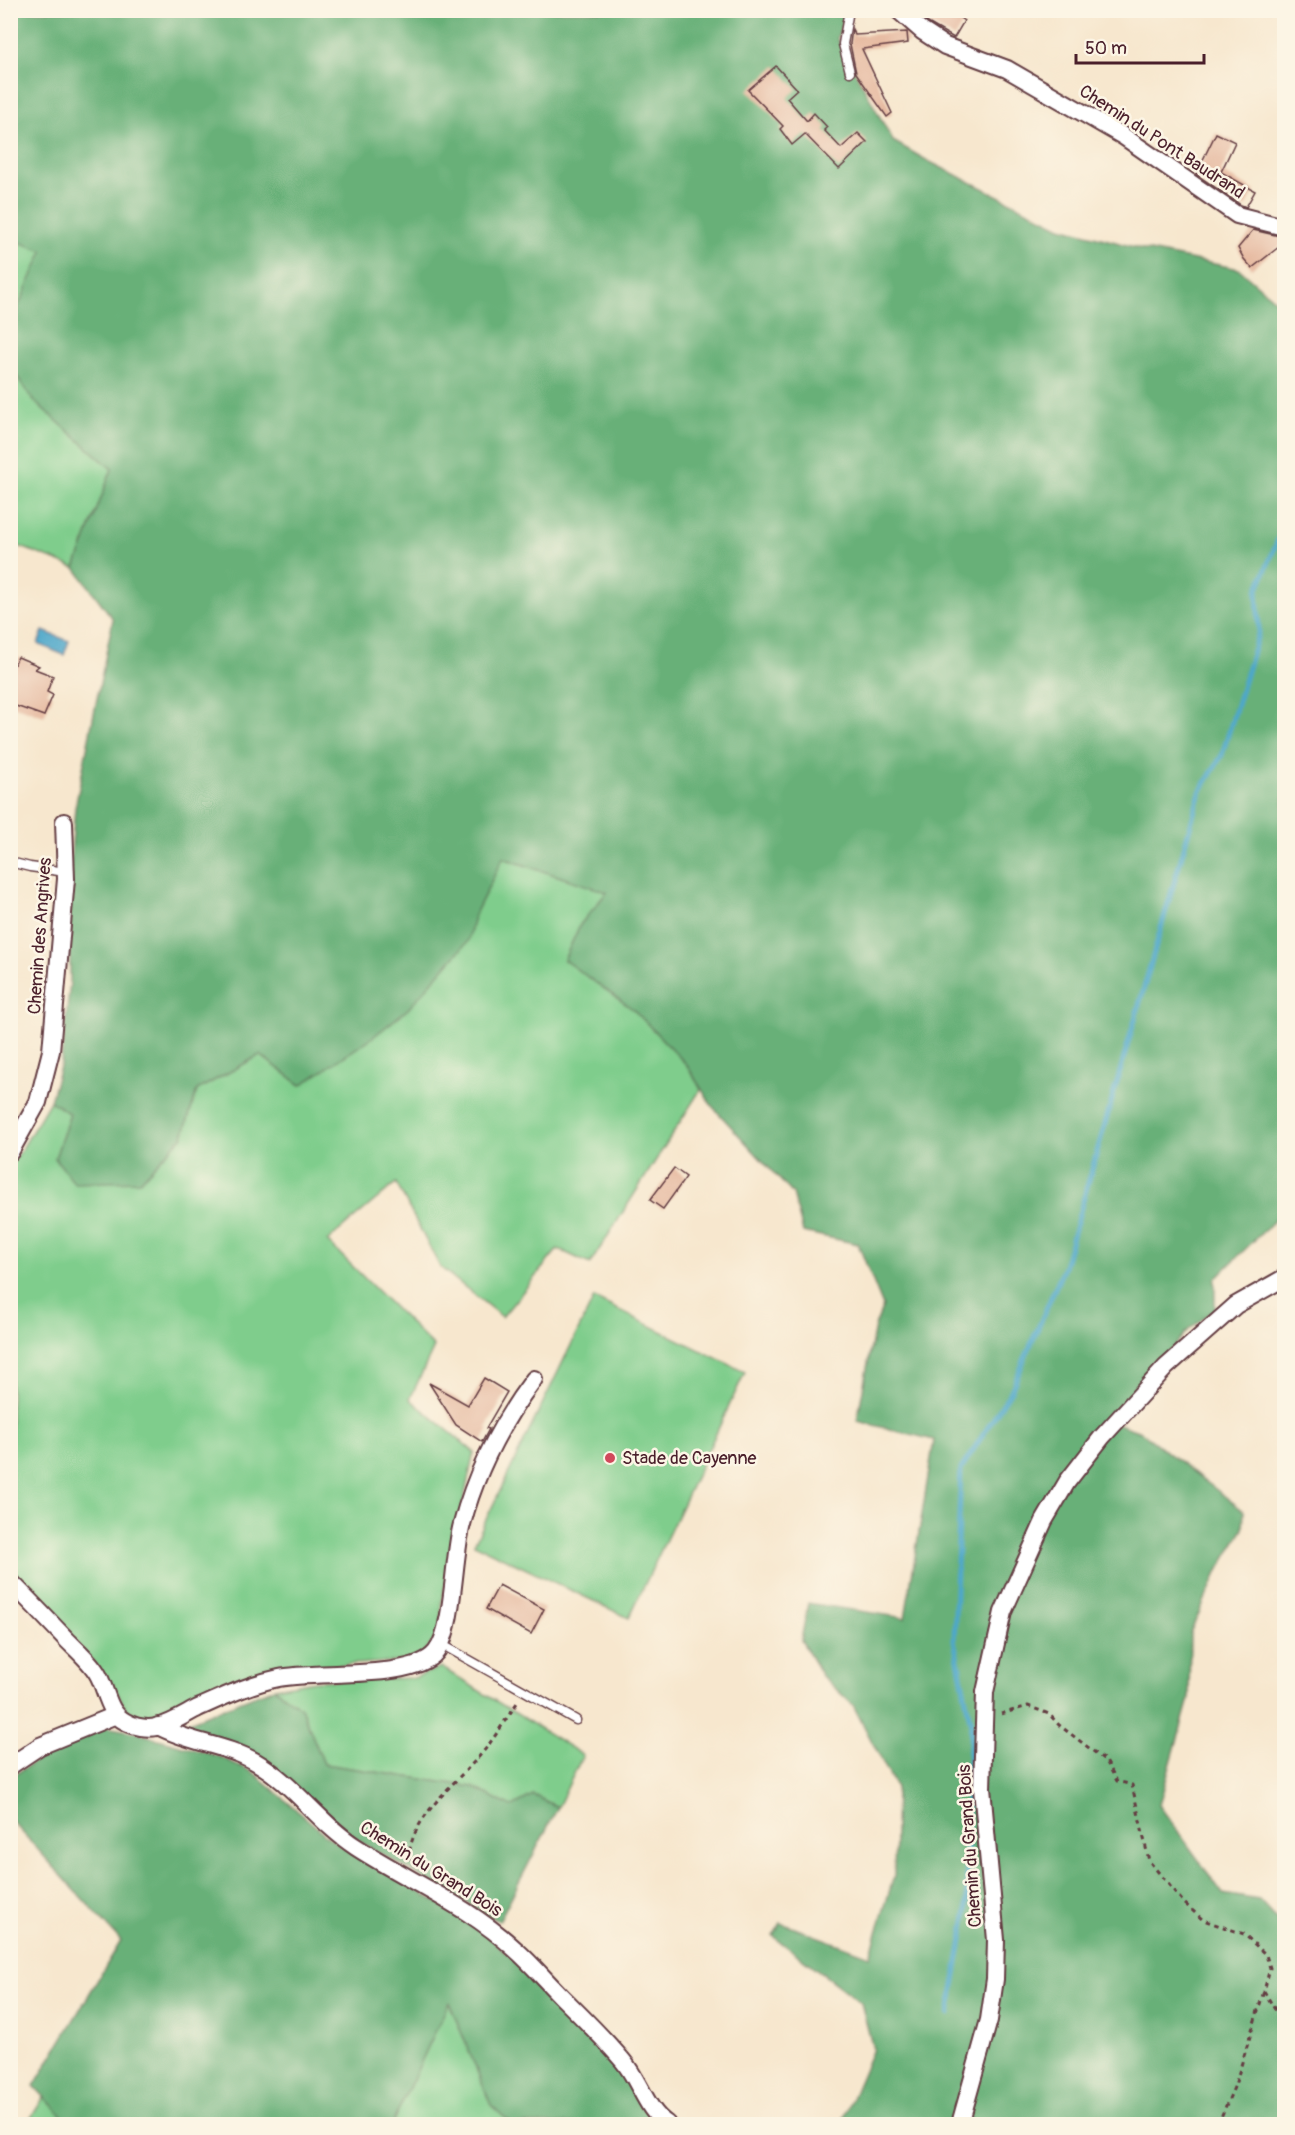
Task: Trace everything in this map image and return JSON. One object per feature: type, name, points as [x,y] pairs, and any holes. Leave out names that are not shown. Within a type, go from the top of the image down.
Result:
[{"type":"street","name":"Chemin du Pont Baudrand","points":[[898,10],[939,42],[1007,69],[1123,136],[1237,215],[1284,227]]},
{"type":"street","name":"Chemin des Angrives","points":[[10,1152],[38,1102],[51,1051],[66,872],[64,822]]},
{"type":"street","name":"Chemin du Grand Bois","points":[[960,2124],[989,2020],[995,1979],[996,1940],[982,1788],[985,1692],[1003,1611],[1044,1521],[1067,1482],[1120,1415],[1166,1367],[1236,1305],[1284,1278]]},
{"type":"street","points":[[10,1581],[97,1672],[116,1715],[126,1722],[141,1727],[158,1726],[232,1692],[280,1678],[409,1668],[424,1662],[436,1653],[441,1644],[448,1620],[462,1524],[473,1491],[502,1425],[534,1379]]},
{"type":"street","points":[[10,1766],[40,1746],[116,1715]]},
{"type":"street","name":"Chemin du Grand Bois","points":[[158,1726],[176,1736],[231,1749],[257,1763],[279,1779],[328,1826],[356,1847],[488,1925],[517,1950],[625,2063],[652,2109],[667,2124]]},
{"type":"lane","points":[[849,10],[843,44],[850,72]]},
{"type":"lane","points":[[10,862],[66,872]]},
{"type":"lane","points":[[441,1644],[576,1720]]},
{"type":"path","points":[[414,1880],[409,1849],[421,1823],[486,1748],[525,1691]]},
{"type":"path","points":[[985,1711],[1002,1714],[1028,1706],[1049,1714],[1059,1725],[1106,1761],[1117,1781],[1132,1785],[1149,1861],[1184,1903],[1203,1920],[1244,1934],[1266,1955],[1270,1968],[1264,1991],[1235,2085],[1218,2124]]},
{"type":"path","points":[[1264,1991],[1284,2021]]},
{"type":"green space","points":[[11,11],[847,11],[837,38],[893,141],[928,161],[1061,227],[1145,250],[1239,269],[1284,308],[1284,1211],[1215,1279],[1215,1309],[1186,1332],[1112,1422],[1141,1432],[1244,1511],[1243,1529],[1219,1569],[1190,1633],[1189,1699],[1159,1805],[1223,1894],[1259,1900],[1284,1927],[1284,2124],[841,2124],[873,2049],[861,2003],[773,1936],[781,1923],[870,1956],[894,1876],[896,1788],[853,1705],[822,1676],[801,1640],[808,1603],[905,1618],[934,1440],[857,1421],[875,1326],[883,1306],[858,1244],[803,1232],[793,1194],[712,1106],[686,1064],[634,1010],[564,960],[580,925],[607,892],[503,858],[474,916],[468,941],[408,1009],[373,1037],[301,1085],[260,1055],[197,1090],[183,1136],[140,1181],[74,1183],[55,1158],[70,1114],[50,1101],[61,1063],[70,982],[70,866],[75,808],[113,619],[75,568],[112,469],[33,400],[11,367],[11,323],[43,251],[11,239]]},
{"type":"green space","points":[[11,239],[44,250],[11,323]]},
{"type":"green space","points":[[10,367],[33,400],[112,469],[75,568],[11,543]]},
{"type":"green space","points":[[503,858],[607,892],[580,925],[564,960],[634,1010],[686,1064],[701,1089],[590,1264],[558,1249],[502,1317],[440,1267],[396,1183],[327,1241],[434,1347],[410,1399],[474,1452],[442,1600],[441,1625],[433,1642],[422,1654],[406,1661],[322,1666],[247,1677],[154,1718],[139,1718],[126,1709],[113,1685],[11,1571],[11,1165],[50,1101],[70,1114],[55,1158],[183,1136],[197,1090],[260,1055],[301,1085],[373,1037],[408,1009],[468,941],[474,916]]},
{"type":"green space","name":"Stade de Cayenne","points":[[594,1298],[745,1372],[629,1618],[474,1544]]},
{"type":"green space","points":[[441,1667],[583,1755],[558,1807],[533,1795],[511,1807],[473,1787],[324,1764],[301,1708],[274,1688],[315,1681],[414,1678]]},
{"type":"green space","points":[[274,1688],[301,1708],[324,1764],[473,1787],[511,1807],[533,1795],[558,1807],[499,1921],[362,1843],[231,1744],[186,1729],[184,1724]]},
{"type":"green space","points":[[106,1727],[134,1732],[218,1756],[253,1772],[328,1837],[449,1909],[488,1935],[605,2051],[649,2114],[659,2124],[512,2124],[491,2105],[449,2002],[392,2124],[70,2124],[34,2086],[121,1941],[11,1820],[11,1777],[55,1748]]},
{"type":"green space","points":[[449,2002],[491,2105],[512,2124],[392,2124]]},
{"type":"green space","points":[[44,2097],[70,2124],[27,2124]]},
{"type":"water","points":[[43,631],[69,641],[64,655],[38,644]]},
{"type":"building","points":[[915,10],[949,10],[964,21],[954,38],[928,23]]},
{"type":"building","points":[[852,29],[855,35],[907,32],[908,43],[862,49],[892,113],[887,117],[856,73],[850,44]]},
{"type":"building","points":[[776,66],[797,89],[787,98],[807,121],[814,113],[827,127],[824,130],[841,148],[858,133],[867,142],[839,169],[805,134],[792,145],[780,129],[783,126],[748,90]]},
{"type":"building","points":[[1216,133],[1235,142],[1221,172],[1255,191],[1246,207],[1196,174]]},
{"type":"building","points":[[1253,230],[1284,237],[1284,243],[1252,268],[1238,248]]},
{"type":"building","points":[[18,657],[39,666],[35,669],[53,676],[47,692],[53,695],[44,716],[10,704],[10,672]]},
{"type":"building","points":[[674,1168],[686,1177],[663,1209],[650,1200]]},
{"type":"building","points":[[484,1378],[507,1392],[486,1428],[489,1429],[482,1442],[456,1425],[429,1383],[468,1405]]},
{"type":"building","points":[[499,1585],[544,1609],[531,1634],[486,1609]]},
{"type":"waterway","points":[[949,2014],[967,1911],[967,1812],[971,1725],[954,1640],[961,1469],[1011,1391],[1064,1267],[1200,792],[1222,755],[1259,631],[1257,591],[1284,525]]},
{"type":"place","name":"Stade de Cayenne","points":[[610,1458]]}]
